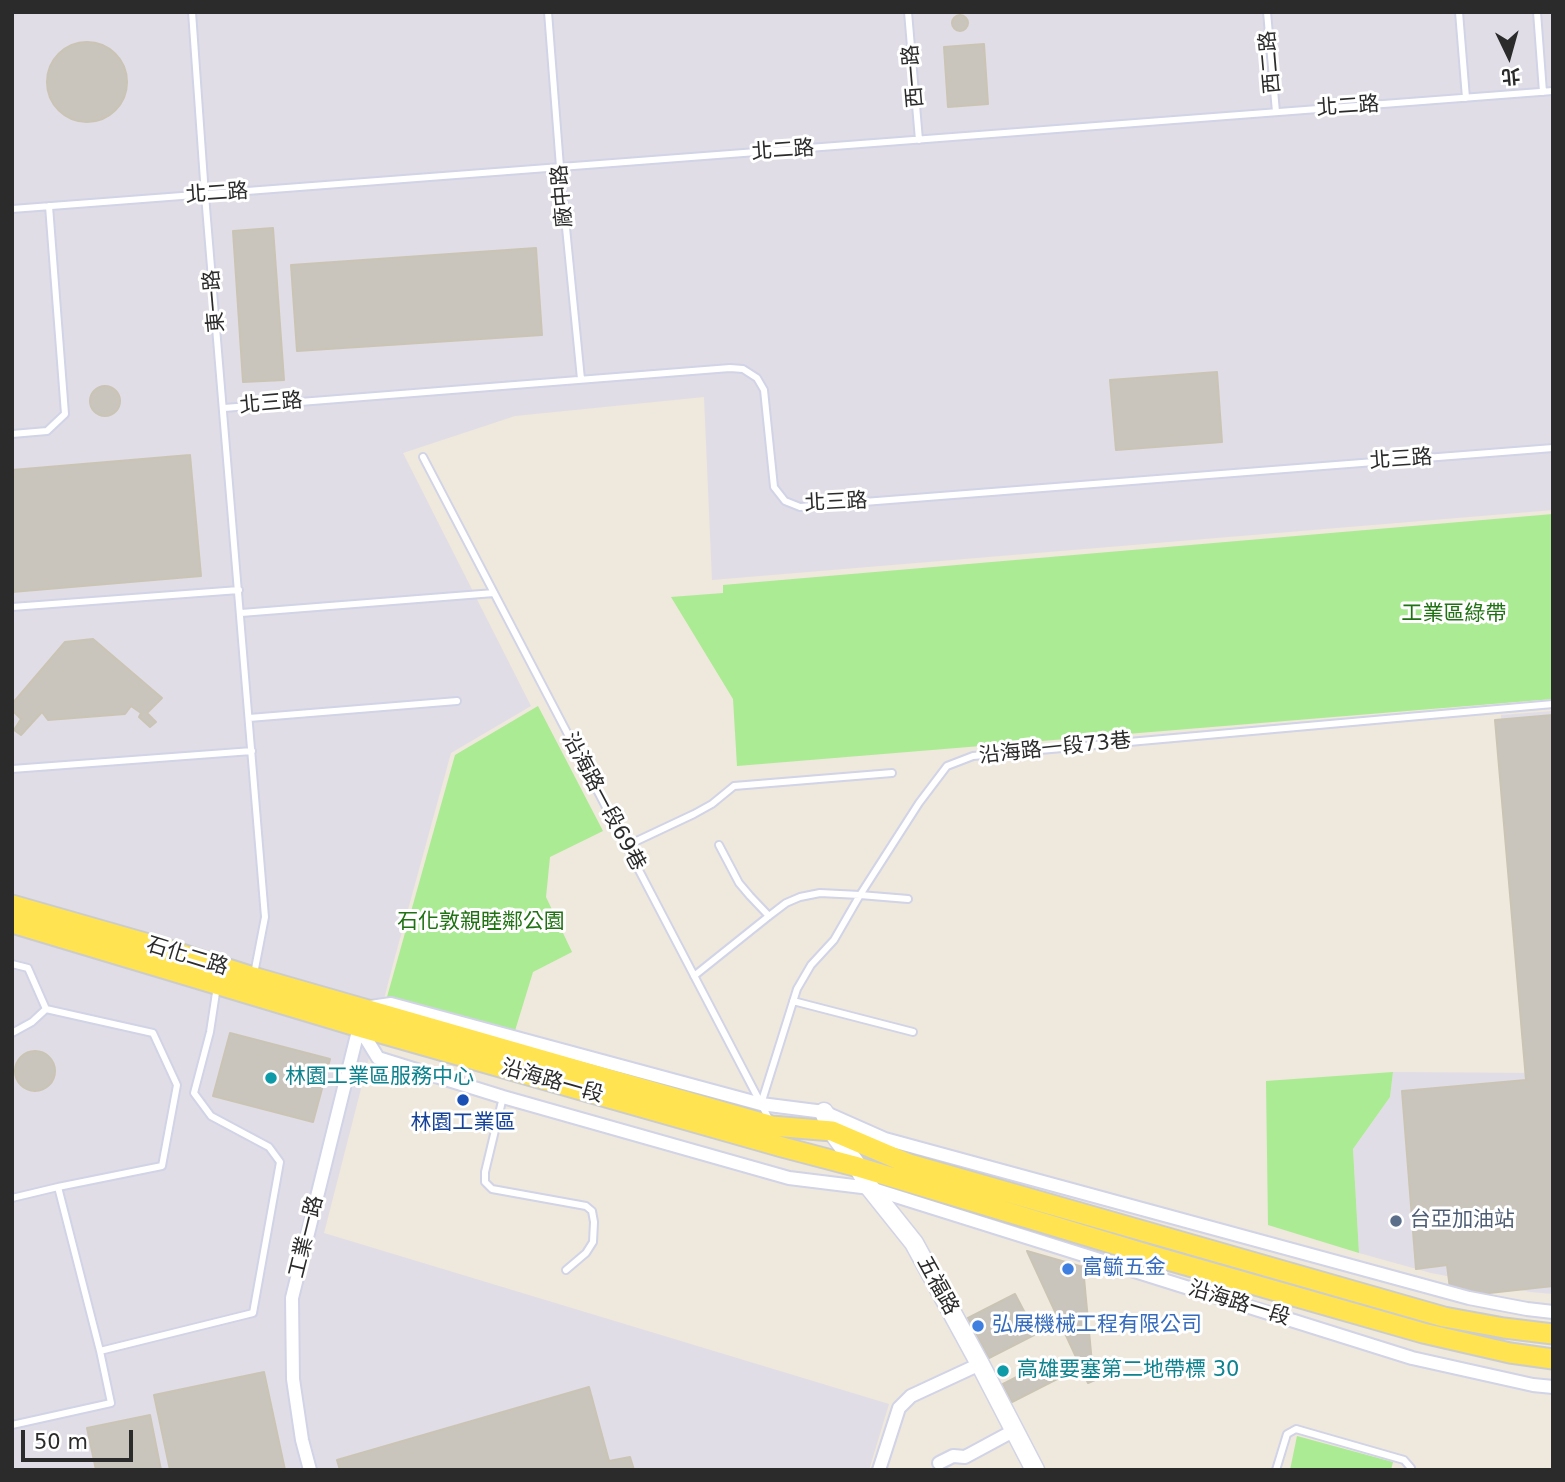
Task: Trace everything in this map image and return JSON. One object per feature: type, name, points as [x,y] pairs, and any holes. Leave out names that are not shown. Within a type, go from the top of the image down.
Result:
[{"type":"main road","name":"石化二路","points":[[12,905],[166,949],[219,975]]},
{"type":"main road","name":"石化二路","points":[[12,923],[219,975],[361,1017]]},
{"type":"main road","name":"沿海路一段","points":[[361,1017],[772,1126],[832,1131],[909,1164],[1444,1317],[1553,1334]]},
{"type":"main road","name":"沿海路一段","points":[[361,1017],[782,1147],[858,1167],[1136,1251],[1423,1333],[1510,1353],[1553,1359]]},
{"type":"street","name":"沿海路一段","points":[[1553,1311],[1469,1298],[885,1139],[824,1112],[761,1104],[391,1004],[361,1017],[378,1058],[503,1097],[789,1178],[870,1188],[1412,1358],[1553,1387]]},
{"type":"street","name":"工業一路","points":[[310,1470],[302,1440],[293,1379],[292,1298],[361,1017]]},
{"type":"street","name":"五福路","points":[[824,1112],[832,1131],[870,1188],[914,1243],[1035,1470]]},
{"type":"street","points":[[879,1470],[899,1408],[911,1396],[980,1364]]},
{"type":"street","points":[[939,1463],[953,1456],[965,1457],[1015,1430]]},
{"type":"lane","name":"東一路","points":[[192,12],[265,916],[251,985]]},
{"type":"lane","name":"廠中路","points":[[548,12],[581,379]]},
{"type":"lane","name":"西一路","points":[[908,12],[919,140]]},
{"type":"lane","name":"西二路","points":[[1267,12],[1276,112]]},
{"type":"lane","points":[[1459,12],[1466,98]]},
{"type":"lane","points":[[1537,12],[1543,92]]},
{"type":"lane","name":"北二路","points":[[12,209],[1553,91]]},
{"type":"lane","points":[[12,435],[47,431],[65,414],[49,206]]},
{"type":"lane","name":"北三路","points":[[224,408],[581,379],[743,369],[757,377],[764,390],[774,487],[785,501],[800,507],[1553,448]]},
{"type":"lane","name":"沿海路一段69巷","points":[[423,457],[782,1147]]},
{"type":"lane","points":[[12,607],[239,590]]},
{"type":"lane","points":[[241,613],[494,593]]},
{"type":"lane","points":[[249,718],[457,701]]},
{"type":"lane","name":"沿海路一段73巷","points":[[761,1104],[797,989],[811,965],[834,940],[919,803],[947,766],[973,756],[1553,704]]},
{"type":"lane","points":[[12,769],[252,751]]},
{"type":"lane","points":[[626,846],[694,814],[712,804],[734,786],[892,774]]},
{"type":"lane","points":[[719,845],[739,883],[769,916]]},
{"type":"lane","points":[[694,976],[786,903],[800,897],[820,894],[908,899]]},
{"type":"lane","points":[[12,964],[28,968],[46,1009]]},
{"type":"lane","points":[[194,1093],[210,1032],[219,975]]},
{"type":"lane","points":[[793,1001],[913,1032]]},
{"type":"lane","points":[[12,1033],[32,1022],[46,1009]]},
{"type":"lane","points":[[12,1198],[162,1166],[177,1085],[153,1033],[46,1009]]},
{"type":"lane","points":[[100,1351],[253,1313],[280,1162],[269,1147],[211,1116],[194,1093],[177,1085]]},
{"type":"lane","points":[[503,1097],[485,1182],[492,1189],[586,1206],[592,1211],[593,1242],[586,1253],[566,1270]]},
{"type":"lane","points":[[12,1426],[111,1403],[58,1187]]},
{"type":"lane","points":[[1276,1470],[1287,1434],[1296,1429],[1404,1460],[1410,1470]]},
{"type":"shaded area","points":[[12,12],[1553,12],[1553,510],[712,580],[704,397],[515,416],[403,453],[531,706],[451,753],[393,964],[324,1233],[889,1404],[869,1470],[12,1470]]},
{"type":"shaded area","points":[[1553,711],[1553,1294],[1431,1273],[1359,1253],[1353,1149],[1390,1097],[1393,1072],[1535,1073],[1501,715]]},
{"type":"green space","name":"工業區綠帶","points":[[1553,514],[1553,699],[737,766],[733,699],[671,597],[723,593],[723,585]]},
{"type":"green space","name":"石化敦親睦鄰公園","points":[[538,706],[603,831],[550,857],[546,897],[572,952],[533,972],[514,1034],[387,997],[455,755]]},
{"type":"green space","points":[[1393,1072],[1390,1097],[1353,1149],[1359,1253],[1268,1225],[1266,1081]]},
{"type":"green space","points":[[1297,1436],[1393,1462],[1391,1470],[1290,1470]]},
{"type":"building","points":[[957,15],[963,15],[968,23],[966,29],[957,31],[952,26],[952,20]]},
{"type":"building","points":[[87,42],[102,45],[115,54],[124,67],[127,82],[124,97],[115,110],[102,119],[87,122],[72,119],[59,110],[50,97],[47,82],[50,67],[59,54],[72,45]]},
{"type":"building","points":[[984,44],[988,104],[948,107],[944,47]]},
{"type":"building","points":[[273,228],[284,380],[243,382],[233,231]]},
{"type":"building","points":[[536,248],[542,335],[297,351],[291,265]]},
{"type":"building","points":[[1217,372],[1222,442],[1116,450],[1110,380]]},
{"type":"building","points":[[105,386],[116,390],[120,401],[116,412],[105,416],[94,412],[90,401],[94,390]]},
{"type":"building","points":[[190,455],[201,576],[12,592],[12,470]]},
{"type":"building","points":[[93,639],[162,698],[147,713],[156,722],[150,727],[139,717],[141,713],[131,706],[125,714],[48,720],[42,712],[21,735],[14,730],[21,719],[12,710],[12,704],[65,642]]},
{"type":"building","points":[[1553,715],[1553,1286],[1471,1295],[1461,1287],[1450,1289],[1447,1265],[1416,1269],[1402,1091],[1526,1080],[1495,720]]},
{"type":"building","name":"林園工業區服務中心","points":[[230,1033],[330,1059],[313,1122],[213,1096]]},
{"type":"building","points":[[35,1051],[43,1052],[49,1057],[54,1063],[54,1079],[49,1085],[43,1090],[35,1091],[27,1090],[21,1085],[16,1079],[15,1071],[16,1063],[21,1057],[27,1052]]},
{"type":"building","points":[[1027,1251],[1083,1267],[1095,1380],[1088,1383]]},
{"type":"building","points":[[1015,1294],[1036,1334],[989,1358],[968,1318]]},
{"type":"building","points":[[1054,1358],[1063,1376],[1012,1402],[1003,1384]]},
{"type":"building","points":[[264,1372],[285,1470],[170,1470],[154,1395]]},
{"type":"building","points":[[589,1387],[609,1461],[630,1457],[634,1470],[340,1470],[337,1460]]},
{"type":"building","points":[[150,1415],[161,1470],[96,1470],[87,1428]]},
{"type":"place","name":"林園工業區服務中心","points":[[271,1078]]},
{"type":"place","name":"林園工業區","points":[[463,1100]]},
{"type":"place","name":"台亞加油站","points":[[1396,1221]]},
{"type":"place","name":"富毓五金","points":[[1068,1269]]},
{"type":"place","name":"弘展機械工程有限公司","points":[[978,1326]]},
{"type":"place","name":"高雄要塞第二地帶標 30","points":[[1003,1371]]}]
